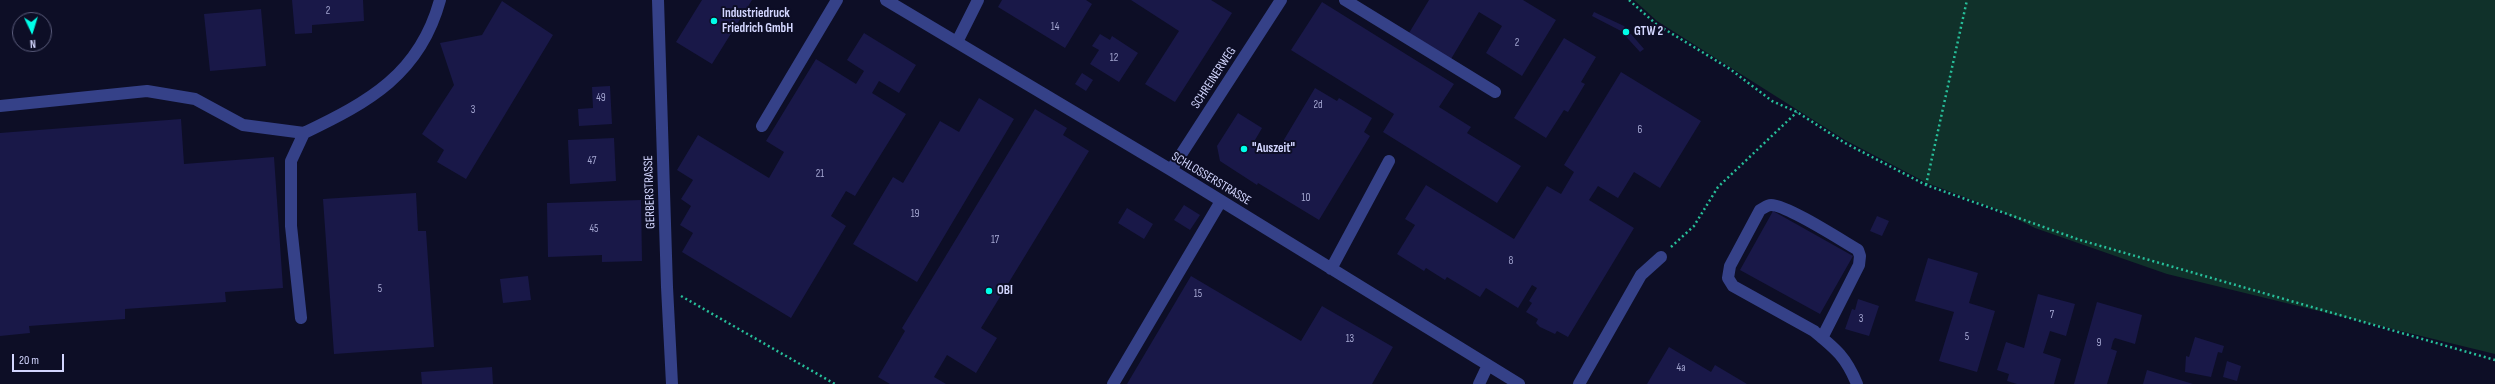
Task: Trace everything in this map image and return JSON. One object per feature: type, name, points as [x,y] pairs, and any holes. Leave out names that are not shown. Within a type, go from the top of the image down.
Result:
[{"type":"street","points":[[0,106],[147,91],[196,99],[243,125],[304,133],[347,113],[393,82],[419,51],[436,14],[440,0]]},
{"type":"street","name":"GERBERSTRASSE","points":[[658,0],[667,287],[672,384]]},
{"type":"street","points":[[762,126],[837,0]]},
{"type":"street","name":"SCHLOSSERSTRASSE","points":[[886,0],[1170,170],[1519,384]]},
{"type":"street","points":[[957,42],[978,0]]},
{"type":"street","name":"SCHREINERWEG","points":[[1170,170],[1282,0]]},
{"type":"street","points":[[1345,0],[1495,92]]},
{"type":"street","points":[[301,318],[291,226],[291,161],[304,133]]},
{"type":"street","points":[[1331,269],[1389,161]]},
{"type":"street","points":[[1112,384],[1221,201]]},
{"type":"street","points":[[1822,338],[1859,265],[1860,256],[1858,250],[1789,211],[1772,205],[1767,206],[1760,210],[1730,266],[1728,278],[1733,286],[1822,338],[1840,352],[1849,365],[1857,384]]},
{"type":"street","points":[[1579,384],[1641,275],[1661,257]]},
{"type":"street","points":[[1478,384],[1488,365]]},
{"type":"path","points":[[1629,0],[1656,24],[1730,69],[1772,101],[1797,112],[1845,143],[1926,185],[1994,211],[2080,240],[2495,360]]},
{"type":"path","points":[[1926,185],[1967,0]]},
{"type":"path","points":[[1661,257],[1694,226],[1718,187],[1797,112]]},
{"type":"path","points":[[667,287],[835,384]]},
{"type":"green space","points":[[1634,0],[2495,0],[2495,354],[2167,274],[2035,228],[1996,209],[1927,183],[1845,140],[1657,21]]},
{"type":"building","points":[[292,0],[363,0],[364,21],[312,25],[312,33],[295,34]]},
{"type":"building","name":"Industriedruck Friedrich GmbH","points":[[702,0],[752,0],[712,64],[676,42]]},
{"type":"building","points":[[1002,0],[1086,0],[1092,4],[1065,48],[998,7]]},
{"type":"building","points":[[1131,0],[1211,0],[1232,13],[1175,102],[1145,84],[1179,31]]},
{"type":"building","points":[[1429,0],[1523,0],[1556,20],[1522,76],[1486,53],[1502,26],[1479,12],[1451,59],[1409,33]]},
{"type":"building","points":[[502,1],[553,35],[466,179],[437,162],[444,150],[422,134],[454,85],[440,43],[482,35]]},
{"type":"building","points":[[1322,2],[1454,84],[1439,107],[1471,127],[1467,133],[1521,166],[1497,203],[1383,132],[1394,114],[1291,50]]},
{"type":"building","points":[[261,9],[266,66],[210,71],[204,14]]},
{"type":"building","name":"GTW 2","points":[[1594,12],[1624,26],[1644,49],[1640,52],[1621,31],[1592,16]]},
{"type":"building","points":[[864,33],[916,65],[899,93],[879,81],[872,93],[906,114],[855,196],[846,191],[831,216],[846,226],[791,318],[682,252],[693,233],[680,225],[691,206],[681,199],[693,180],[677,170],[698,135],[769,178],[784,152],[766,141],[816,59],[856,84],[864,71],[847,60]]},
{"type":"building","points":[[1100,34],[1110,40],[1112,36],[1138,53],[1119,82],[1090,64],[1099,50],[1092,46]]},
{"type":"building","points":[[1564,38],[1596,57],[1581,82],[1585,84],[1568,112],[1564,110],[1546,138],[1514,118]]},
{"type":"building","points":[[1621,72],[1701,121],[1660,188],[1634,172],[1618,198],[1598,186],[1589,200],[1634,228],[1568,337],[1557,331],[1555,334],[1540,327],[1536,323],[1538,319],[1526,312],[1532,303],[1529,301],[1537,288],[1532,285],[1518,308],[1486,288],[1480,297],[1447,277],[1445,280],[1426,268],[1424,271],[1397,254],[1415,225],[1405,219],[1426,185],[1514,239],[1547,186],[1561,194],[1574,172],[1564,165]]},
{"type":"building","points":[[1082,73],[1093,80],[1086,91],[1075,84]]},
{"type":"building","points":[[610,86],[612,124],[579,126],[578,109],[593,108],[592,87]]},
{"type":"building","points":[[1315,88],[1337,101],[1339,98],[1372,118],[1364,132],[1370,136],[1319,220],[1258,183],[1257,185],[1220,161],[1217,146],[1238,113],[1262,128],[1255,140],[1276,153]]},
{"type":"building","points":[[979,98],[1014,119],[917,282],[853,244],[893,177],[903,183],[940,121],[959,132]]},
{"type":"building","points":[[1035,109],[1067,128],[1063,135],[1089,151],[981,328],[997,338],[976,373],[947,355],[934,377],[946,384],[890,384],[878,377],[905,331],[902,328]]},
{"type":"building","points":[[181,119],[184,164],[274,157],[283,288],[225,292],[226,302],[125,309],[125,319],[29,326],[30,333],[0,336],[0,133]]},
{"type":"building","points":[[614,138],[616,181],[570,184],[568,140]]},
{"type":"building","points":[[416,193],[418,231],[426,231],[434,347],[334,354],[323,199]]},
{"type":"building","points":[[641,200],[642,261],[602,262],[602,255],[548,257],[547,203]]},
{"type":"building","points":[[1184,205],[1200,215],[1190,230],[1174,220]]},
{"type":"building","points":[[1127,208],[1153,224],[1144,239],[1118,223]]},
{"type":"building","points":[[1773,211],[1853,256],[1820,314],[1740,270]]},
{"type":"building","points":[[1877,216],[1889,221],[1882,236],[1870,231]]},
{"type":"building","points":[[1928,258],[1978,273],[1969,303],[1995,311],[1977,372],[1939,361],[1954,312],[1915,301]]},
{"type":"building","points":[[528,276],[531,300],[503,303],[500,279]]},
{"type":"building","points":[[1191,276],[1301,341],[1322,306],[1393,347],[1372,384],[1127,384]]},
{"type":"building","points":[[2038,294],[2075,304],[2066,336],[2050,331],[2043,353],[2061,359],[2054,384],[2017,384],[2007,381],[2009,374],[1997,370],[2006,342],[2024,348]]},
{"type":"building","points":[[1858,299],[1879,306],[1869,336],[1845,329],[1852,309],[1855,310]]},
{"type":"building","points":[[2097,302],[2142,315],[2135,344],[2115,338],[2111,349],[2117,351],[2107,384],[2074,384]]},
{"type":"building","points":[[2195,337],[2224,346],[2222,353],[2218,352],[2211,377],[2185,372],[2186,356],[2189,357]]},
{"type":"building","points":[[1669,347],[1711,372],[1715,365],[1747,384],[1647,384]]},
{"type":"building","points":[[2227,361],[2241,366],[2237,381],[2223,377]]},
{"type":"building","points":[[492,367],[493,384],[422,384],[421,372]]},
{"type":"building","points":[[2147,370],[2193,384],[2143,384]]},
{"type":"place","name":"Industriedruck Friedrich GmbH","points":[[714,21]]},
{"type":"place","name":"GTW 2","points":[[1626,32]]},
{"type":"place","name":"\"Auszeit\"","points":[[1244,149]]},
{"type":"place","name":"OBI","points":[[989,291]]}]
